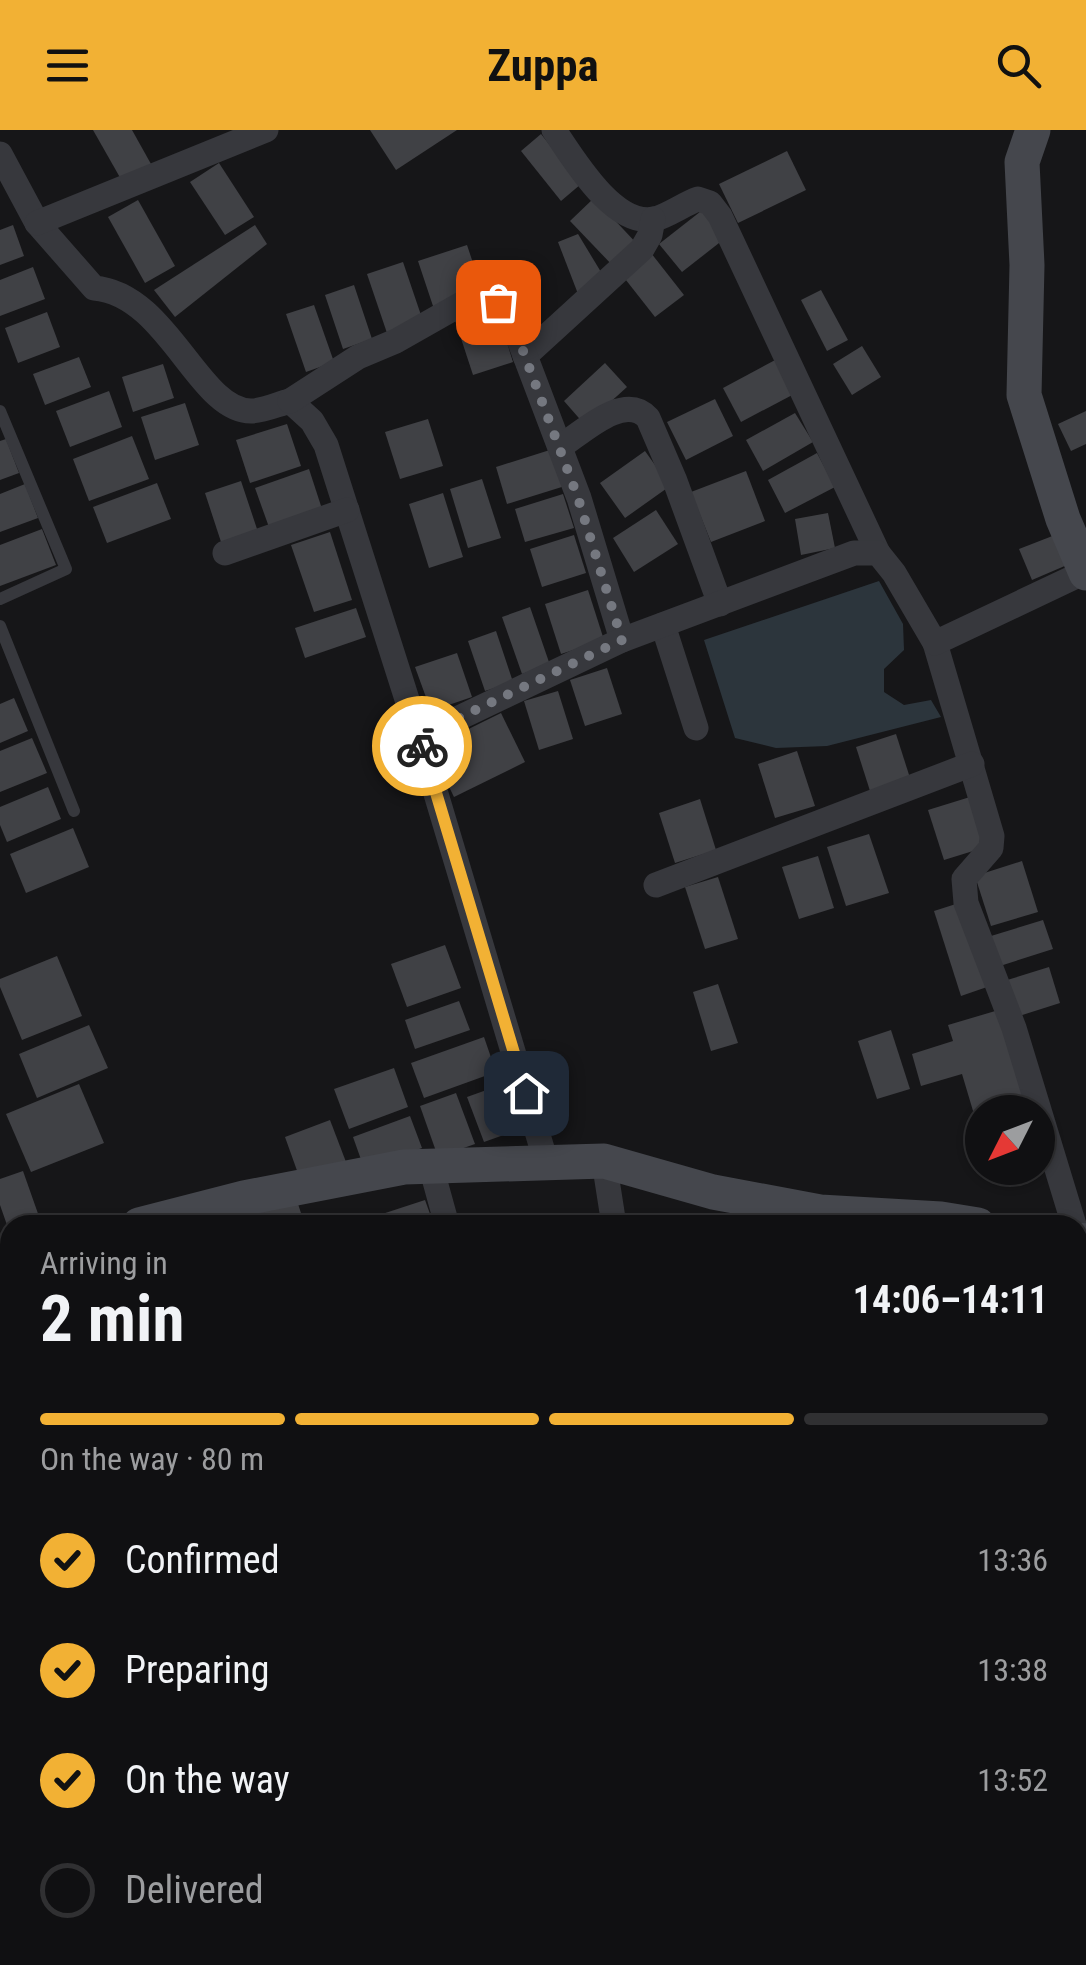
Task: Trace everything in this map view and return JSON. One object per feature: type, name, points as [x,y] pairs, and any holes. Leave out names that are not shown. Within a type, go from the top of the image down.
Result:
[{"type":"street","points":[[37,223],[266,130]]},
{"type":"street","points":[[554,130],[606,199],[630,216],[653,219],[698,199],[710,203],[720,216],[878,553],[894,572],[934,643],[992,836],[990,848],[964,879],[966,903],[1014,1028],[1072,1215]]},
{"type":"street","points":[[934,643],[1085,573],[1044,466],[1024,395],[1027,265],[1022,162],[1033,130]]},
{"type":"street","points":[[0,154],[37,223],[94,288],[114,290],[141,306],[226,404],[250,411],[290,401],[358,356],[396,341],[463,303],[484,298],[498,302],[510,316],[560,447],[622,640]]},
{"type":"street","points":[[525,356],[642,249],[653,219]]},
{"type":"street","points":[[290,401],[312,421],[326,445],[419,737],[547,1164]]},
{"type":"street","points":[[560,447],[615,412],[630,407],[648,418],[720,604]]},
{"type":"street","points":[[225,553],[346,510]]},
{"type":"street","points":[[419,737],[622,640],[854,554],[878,553]]},
{"type":"street","points":[[664,625],[696,728]]},
{"type":"street","points":[[656,885],[972,764]]},
{"type":"street","points":[[604,1161],[612,1215]]},
{"type":"street","points":[[229,1214],[404,1167],[604,1161],[712,1192],[842,1215]]},
{"type":"street","points":[[431,1167],[444,1215]]},
{"type":"lane","points":[[0,411],[66,568],[0,600]]},
{"type":"lane","points":[[0,626],[74,812]]},
{"type":"shaded area","points":[[879,581],[903,624],[904,650],[884,669],[884,692],[904,705],[931,700],[941,717],[827,746],[776,748],[735,738],[704,640]]},
{"type":"building","points":[[93,130],[132,130],[151,164],[122,181]]},
{"type":"building","points":[[370,130],[457,130],[396,170]]},
{"type":"building","points":[[541,134],[581,184],[561,201],[521,151]]},
{"type":"building","points":[[787,151],[806,190],[738,223],[719,184]]},
{"type":"building","points":[[219,163],[254,217],[225,235],[190,182]]},
{"type":"building","points":[[594,198],[639,246],[615,268],[570,221]]},
{"type":"building","points":[[138,200],[175,266],[145,283],[108,217]]},
{"type":"building","points":[[705,208],[728,236],[682,272],[659,244]]},
{"type":"building","points":[[13,225],[24,256],[0,265],[0,230]]},
{"type":"building","points":[[255,225],[267,244],[175,317],[154,290]]},
{"type":"building","points":[[578,234],[604,277],[580,299],[558,242]]},
{"type":"building","points":[[467,245],[483,293],[434,309],[418,261]]},
{"type":"building","points":[[651,253],[684,295],[655,317],[622,275]]},
{"type":"building","points":[[403,262],[424,324],[388,336],[367,274]]},
{"type":"building","points":[[33,267],[45,299],[0,316],[0,280]]},
{"type":"building","points":[[354,285],[372,339],[343,349],[325,295]]},
{"type":"building","points":[[821,290],[848,340],[827,351],[801,300]]},
{"type":"building","points":[[495,304],[513,362],[473,375],[454,317]]},
{"type":"building","points":[[314,305],[334,362],[306,372],[286,314]]},
{"type":"building","points":[[47,312],[60,347],[18,363],[5,328]]},
{"type":"building","points":[[862,346],[881,377],[852,395],[833,364]]},
{"type":"building","points":[[79,357],[91,387],[45,405],[33,374]]},
{"type":"building","points":[[777,359],[796,393],[741,422],[723,388]]},
{"type":"building","points":[[605,363],[627,387],[585,425],[564,401]]},
{"type":"building","points":[[163,364],[174,398],[133,412],[122,377]]},
{"type":"building","points":[[109,391],[122,427],[70,447],[56,411]]},
{"type":"building","points":[[715,399],[733,436],[686,460],[667,422]]},
{"type":"building","points":[[185,403],[199,445],[155,460],[141,417]]},
{"type":"building","points":[[1086,411],[1086,444],[1071,451],[1058,424]]},
{"type":"building","points":[[795,413],[813,442],[763,471],[746,440]]},
{"type":"building","points":[[428,419],[443,466],[400,479],[385,432]]},
{"type":"building","points":[[287,424],[301,466],[250,483],[236,440]]},
{"type":"building","points":[[132,436],[149,479],[89,501],[73,459]]},
{"type":"building","points":[[6,439],[19,473],[0,480],[0,441]]},
{"type":"building","points":[[553,449],[565,486],[507,504],[496,467]]},
{"type":"building","points":[[645,451],[670,486],[625,518],[600,483]]},
{"type":"building","points":[[817,453],[835,487],[785,513],[768,480]]},
{"type":"building","points":[[309,469],[323,512],[270,530],[255,488]]},
{"type":"building","points":[[746,471],[765,521],[711,542],[691,492]]},
{"type":"building","points":[[482,479],[501,538],[468,548],[450,489]]},
{"type":"building","points":[[241,481],[259,535],[223,548],[205,493]]},
{"type":"building","points":[[157,483],[171,519],[107,543],[93,507]]},
{"type":"building","points":[[25,484],[38,518],[0,532],[0,494]]},
{"type":"building","points":[[443,493],[463,557],[429,568],[409,504]]},
{"type":"building","points":[[563,494],[574,528],[525,542],[515,509]]},
{"type":"building","points":[[656,510],[678,544],[634,572],[613,538]]},
{"type":"building","points":[[828,513],[835,548],[801,555],[795,519]]},
{"type":"building","points":[[42,529],[56,565],[0,586],[0,545]]},
{"type":"building","points":[[330,532],[352,600],[314,612],[291,545]]},
{"type":"building","points":[[574,535],[586,573],[542,587],[530,549]]},
{"type":"building","points":[[1055,535],[1067,565],[1032,580],[1019,549]]},
{"type":"building","points":[[588,590],[604,640],[561,654],[545,604]]},
{"type":"building","points":[[530,607],[550,665],[522,674],[502,617]]},
{"type":"building","points":[[356,608],[366,637],[305,658],[295,628]]},
{"type":"building","points":[[496,631],[513,682],[485,691],[468,641]]},
{"type":"building","points":[[457,653],[472,697],[431,711],[415,667]]},
{"type":"building","points":[[607,668],[622,714],[585,726],[570,680]]},
{"type":"building","points":[[558,691],[573,739],[539,750],[524,701]]},
{"type":"building","points":[[14,698],[28,731],[0,743],[0,704]]},
{"type":"building","points":[[501,713],[525,762],[454,797],[430,748]]},
{"type":"building","points":[[896,734],[911,781],[871,794],[856,747]]},
{"type":"building","points":[[32,738],[47,773],[0,792],[0,751]]},
{"type":"building","points":[[797,751],[815,806],[775,818],[758,764]]},
{"type":"building","points":[[48,787],[61,819],[7,842],[0,825],[0,807]]},
{"type":"building","points":[[970,797],[986,847],[944,860],[928,810]]},
{"type":"building","points":[[700,799],[716,850],[675,863],[659,813]]},
{"type":"building","points":[[73,828],[89,867],[26,893],[10,854]]},
{"type":"building","points":[[869,834],[889,893],[846,906],[827,847]]},
{"type":"building","points":[[818,856],[834,908],[799,919],[782,867]]},
{"type":"building","points":[[1022,861],[1038,912],[991,926],[975,876]]},
{"type":"building","points":[[718,877],[738,939],[705,949],[685,887]]},
{"type":"building","points":[[959,903],[987,987],[961,996],[934,911]]},
{"type":"building","points":[[1043,920],[1053,949],[1000,966],[991,936]]},
{"type":"building","points":[[445,945],[461,988],[407,1007],[391,964]]},
{"type":"building","points":[[57,956],[82,1016],[22,1040],[0,979]]},
{"type":"building","points":[[1049,967],[1060,1003],[1016,1017],[1004,981]]},
{"type":"building","points":[[718,984],[738,1043],[711,1051],[693,992]]},
{"type":"building","points":[[459,1001],[470,1030],[415,1049],[405,1020]]},
{"type":"building","points":[[1002,1009],[1028,1095],[968,1095],[962,1074],[921,1086],[912,1054],[953,1041],[948,1025]]},
{"type":"building","points":[[89,1025],[108,1068],[37,1098],[19,1054]]},
{"type":"building","points":[[891,1030],[910,1089],[877,1099],[858,1041]]},
{"type":"building","points":[[484,1037],[496,1072],[424,1098],[411,1063]]},
{"type":"building","points":[[394,1068],[408,1107],[349,1129],[334,1089]]},
{"type":"building","points":[[506,1083],[523,1128],[484,1142],[467,1097]]},
{"type":"building","points":[[79,1084],[104,1143],[31,1172],[6,1114]]},
{"type":"building","points":[[456,1093],[475,1144],[438,1157],[420,1106]]},
{"type":"building","points":[[410,1116],[422,1148],[364,1168],[353,1137]]},
{"type":"building","points":[[330,1120],[346,1162],[300,1179],[285,1137]]},
{"type":"building","points":[[23,1171],[38,1215],[4,1215],[0,1179]]},
{"type":"building","points":[[296,1198],[302,1215],[251,1215]]},
{"type":"building","points":[[425,1200],[430,1215],[379,1215]]},
{"type":"way so far","points":[[422,746],[419,737],[622,640],[560,447],[510,316],[498,302]]},
{"type":"route","points":[[422,746],[526,1093]]}]
